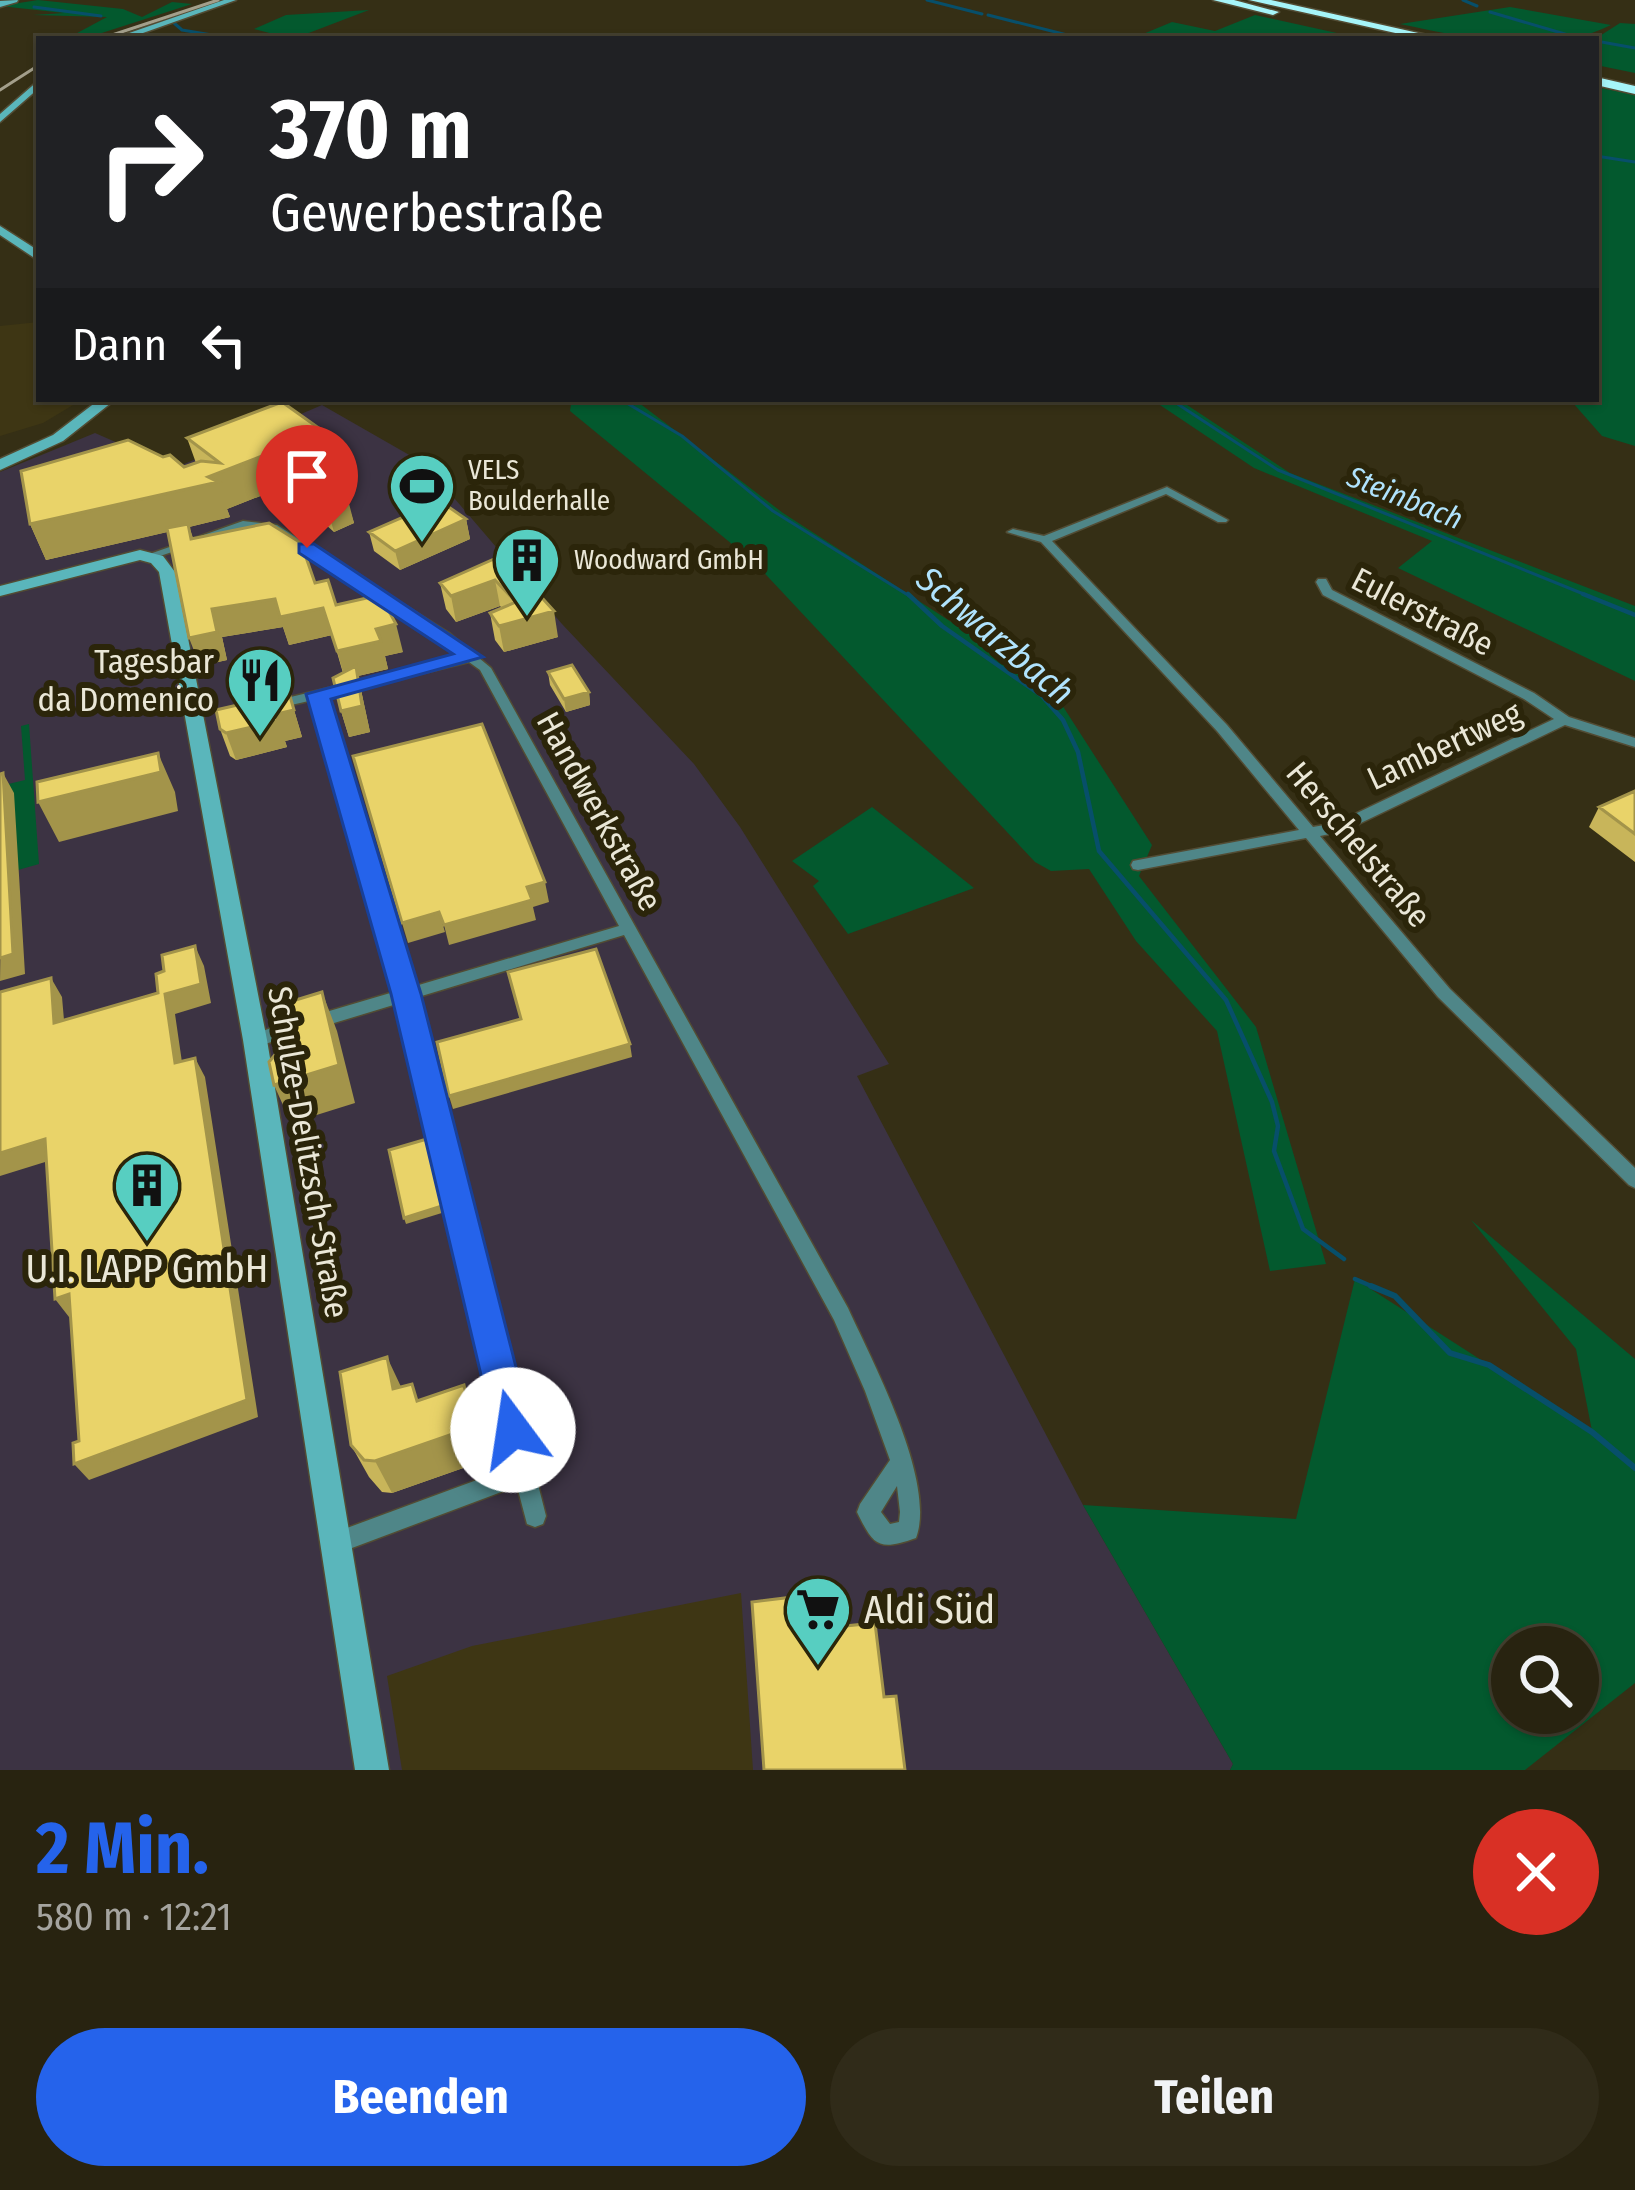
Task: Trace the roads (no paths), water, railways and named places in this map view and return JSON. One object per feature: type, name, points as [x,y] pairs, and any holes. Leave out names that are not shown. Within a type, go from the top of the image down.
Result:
[{"type":"highway","points":[[1219,0],[1386,36]]},
{"type":"highway","points":[[1256,0],[1425,36]]},
{"type":"highway","points":[[1599,77],[1635,80]]},
{"type":"highway","points":[[1599,78],[1635,90]]},
{"type":"street","points":[[0,4],[14,0]]},
{"type":"street","points":[[126,36],[232,0]]},
{"type":"street","points":[[25,94],[7,92],[36,85]]},
{"type":"street","points":[[0,119],[36,86]]},
{"type":"street","points":[[10,108],[36,86]]},
{"type":"street","points":[[0,230],[36,255]]},
{"type":"street","points":[[0,465],[58,438],[105,402]]},
{"type":"street","points":[[1013,532],[1045,540],[1167,490],[1222,520]]},
{"type":"street","name":"Handwerkstraße","points":[[0,591],[124,557],[150,556],[243,524],[263,524],[485,668],[841,1314],[882,1406],[898,1466]]},
{"type":"street","name":"Herschelstraße","points":[[1045,540],[1314,834],[1444,993],[1635,1180]]},
{"type":"street","name":"Schulze-Delitzsch-Straße","points":[[150,556],[167,572],[203,723],[372,1770]]},
{"type":"street","name":"Eulerstraße","points":[[1322,582],[1327,592],[1528,696],[1564,720],[1635,743]]},
{"type":"street","points":[[254,710],[472,657]]},
{"type":"street","points":[[318,694],[406,994],[535,1516]]},
{"type":"street","name":"Lambertweg","points":[[1138,865],[1340,827],[1564,720]]},
{"type":"street","points":[[256,1040],[630,928]]},
{"type":"street","points":[[336,1543],[524,1473]]},
{"type":"waterway","points":[[927,0],[982,14]]},
{"type":"waterway","points":[[1463,0],[1477,6]]},
{"type":"waterway","name":"Steinbach","points":[[34,7],[101,16]]},
{"type":"waterway","points":[[1490,12],[1572,36]]},
{"type":"waterway","points":[[988,15],[1071,36]]},
{"type":"waterway","name":"Steinbach","points":[[174,23],[182,30],[218,36]]},
{"type":"waterway","points":[[1599,42],[1635,48]]},
{"type":"waterway","points":[[1599,156],[1635,162]]},
{"type":"waterway","name":"Schwarzbach","points":[[625,402],[682,436],[773,511],[911,597]]},
{"type":"waterway","name":"Steinbach","points":[[1175,402],[1278,470],[1591,597]]},
{"type":"waterway","name":"Schwarzbach","points":[[908,594],[942,626],[1042,696],[1063,720],[1078,752],[1099,851],[1226,1000],[1272,1102],[1278,1126],[1274,1151],[1303,1229],[1344,1259]]},
{"type":"waterway","name":"Steinbach","points":[[1583,594],[1635,615]]},
{"type":"waterway","name":"Schwarzbach","points":[[1355,1279],[1373,1287]]},
{"type":"waterway","name":"Schwarzbach","points":[[1373,1287],[1395,1296],[1450,1353],[1489,1365],[1592,1432],[1635,1468]]},
{"type":"waterway","name":"Schwarzbach","points":[[1373,1287],[1378,1289]]},
{"type":"tram line","points":[[109,36],[218,0]]},
{"type":"tram line","points":[[0,90],[36,67]]},
{"type":"place","name":"VELS Boulderhalle","points":[[422,545]]},
{"type":"place","name":"Woodward GmbH","points":[[527,619]]},
{"type":"place","name":"Tagesbar da Domenico","points":[[260,739]]},
{"type":"place","name":"U.I. LAPP GmbH","points":[[147,1244]]},
{"type":"place","name":"Aldi Süd","points":[[818,1668]]}]
